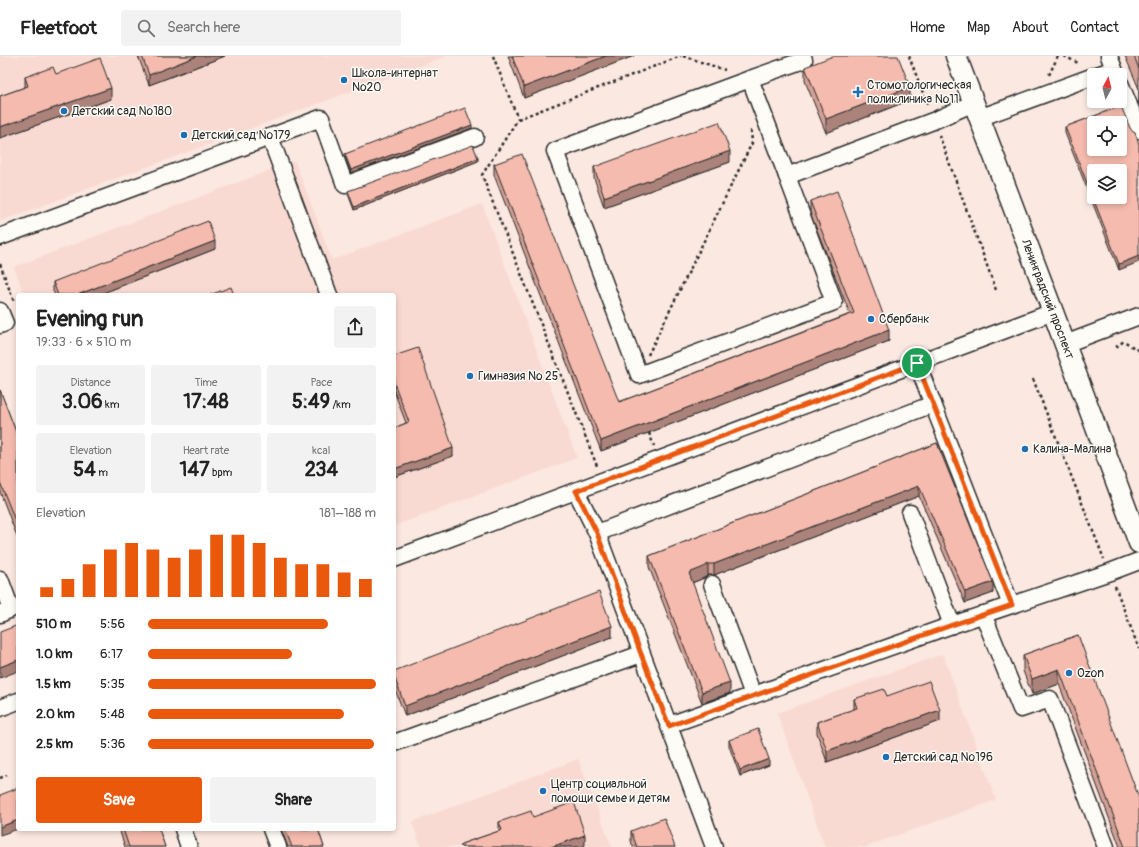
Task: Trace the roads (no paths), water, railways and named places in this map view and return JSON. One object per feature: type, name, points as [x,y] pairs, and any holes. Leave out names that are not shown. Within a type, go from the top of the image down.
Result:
[{"type":"main road","name":"Ленинградский проспект","points":[[956,56],[1139,543]]},
{"type":"street","points":[[750,79],[834,302],[639,375],[555,151],[750,79],[804,60],[803,56]]},
{"type":"street","points":[[787,176],[933,121],[976,111],[1087,78]]},
{"type":"street","points":[[1127,101],[1139,130]]},
{"type":"street","points":[[0,237],[321,118],[345,185],[475,137]]},
{"type":"street","points":[[270,137],[328,293]]},
{"type":"street","points":[[0,311],[5,323],[0,325]]},
{"type":"street","points":[[396,558],[1053,312]]},
{"type":"street","points":[[1065,344],[1139,316]]},
{"type":"street","points":[[917,363],[1012,605]]},
{"type":"street","points":[[597,533],[934,404]]},
{"type":"street","points":[[576,491],[597,533],[714,847]]},
{"type":"street","points":[[910,513],[952,625]]},
{"type":"street","points":[[669,726],[952,625],[1110,572],[1139,560]]},
{"type":"street","points":[[0,579],[11,609],[0,614]]},
{"type":"street","points":[[712,584],[753,695]]},
{"type":"street","points":[[984,614],[1021,709],[1050,699],[1106,847]]},
{"type":"street","points":[[396,742],[641,654]]},
{"type":"street","points":[[0,708],[16,702]]},
{"type":"street","points":[[184,831],[189,847]]},
{"type":"street","points":[[272,831],[278,847]]},
{"type":"place","name":"Школа-интернат №20","points":[[344,80]]},
{"type":"place","name":"Стомотологическая поликлиника №11","points":[[858,92]]},
{"type":"place","name":"Детский сад №180","points":[[64,111]]},
{"type":"place","name":"Детский сад №179","points":[[184,135]]},
{"type":"place","name":"Сбербанк","points":[[871,319]]},
{"type":"place","name":"Гимназия № 25","points":[[470,376]]},
{"type":"place","name":"Калина-Малина","points":[[1025,449]]},
{"type":"place","name":"Ozon","points":[[1069,673]]},
{"type":"place","name":"Детский сад №196","points":[[886,757]]},
{"type":"place","name":"Центр социальной помощи семье и детям","points":[[543,791]]}]
